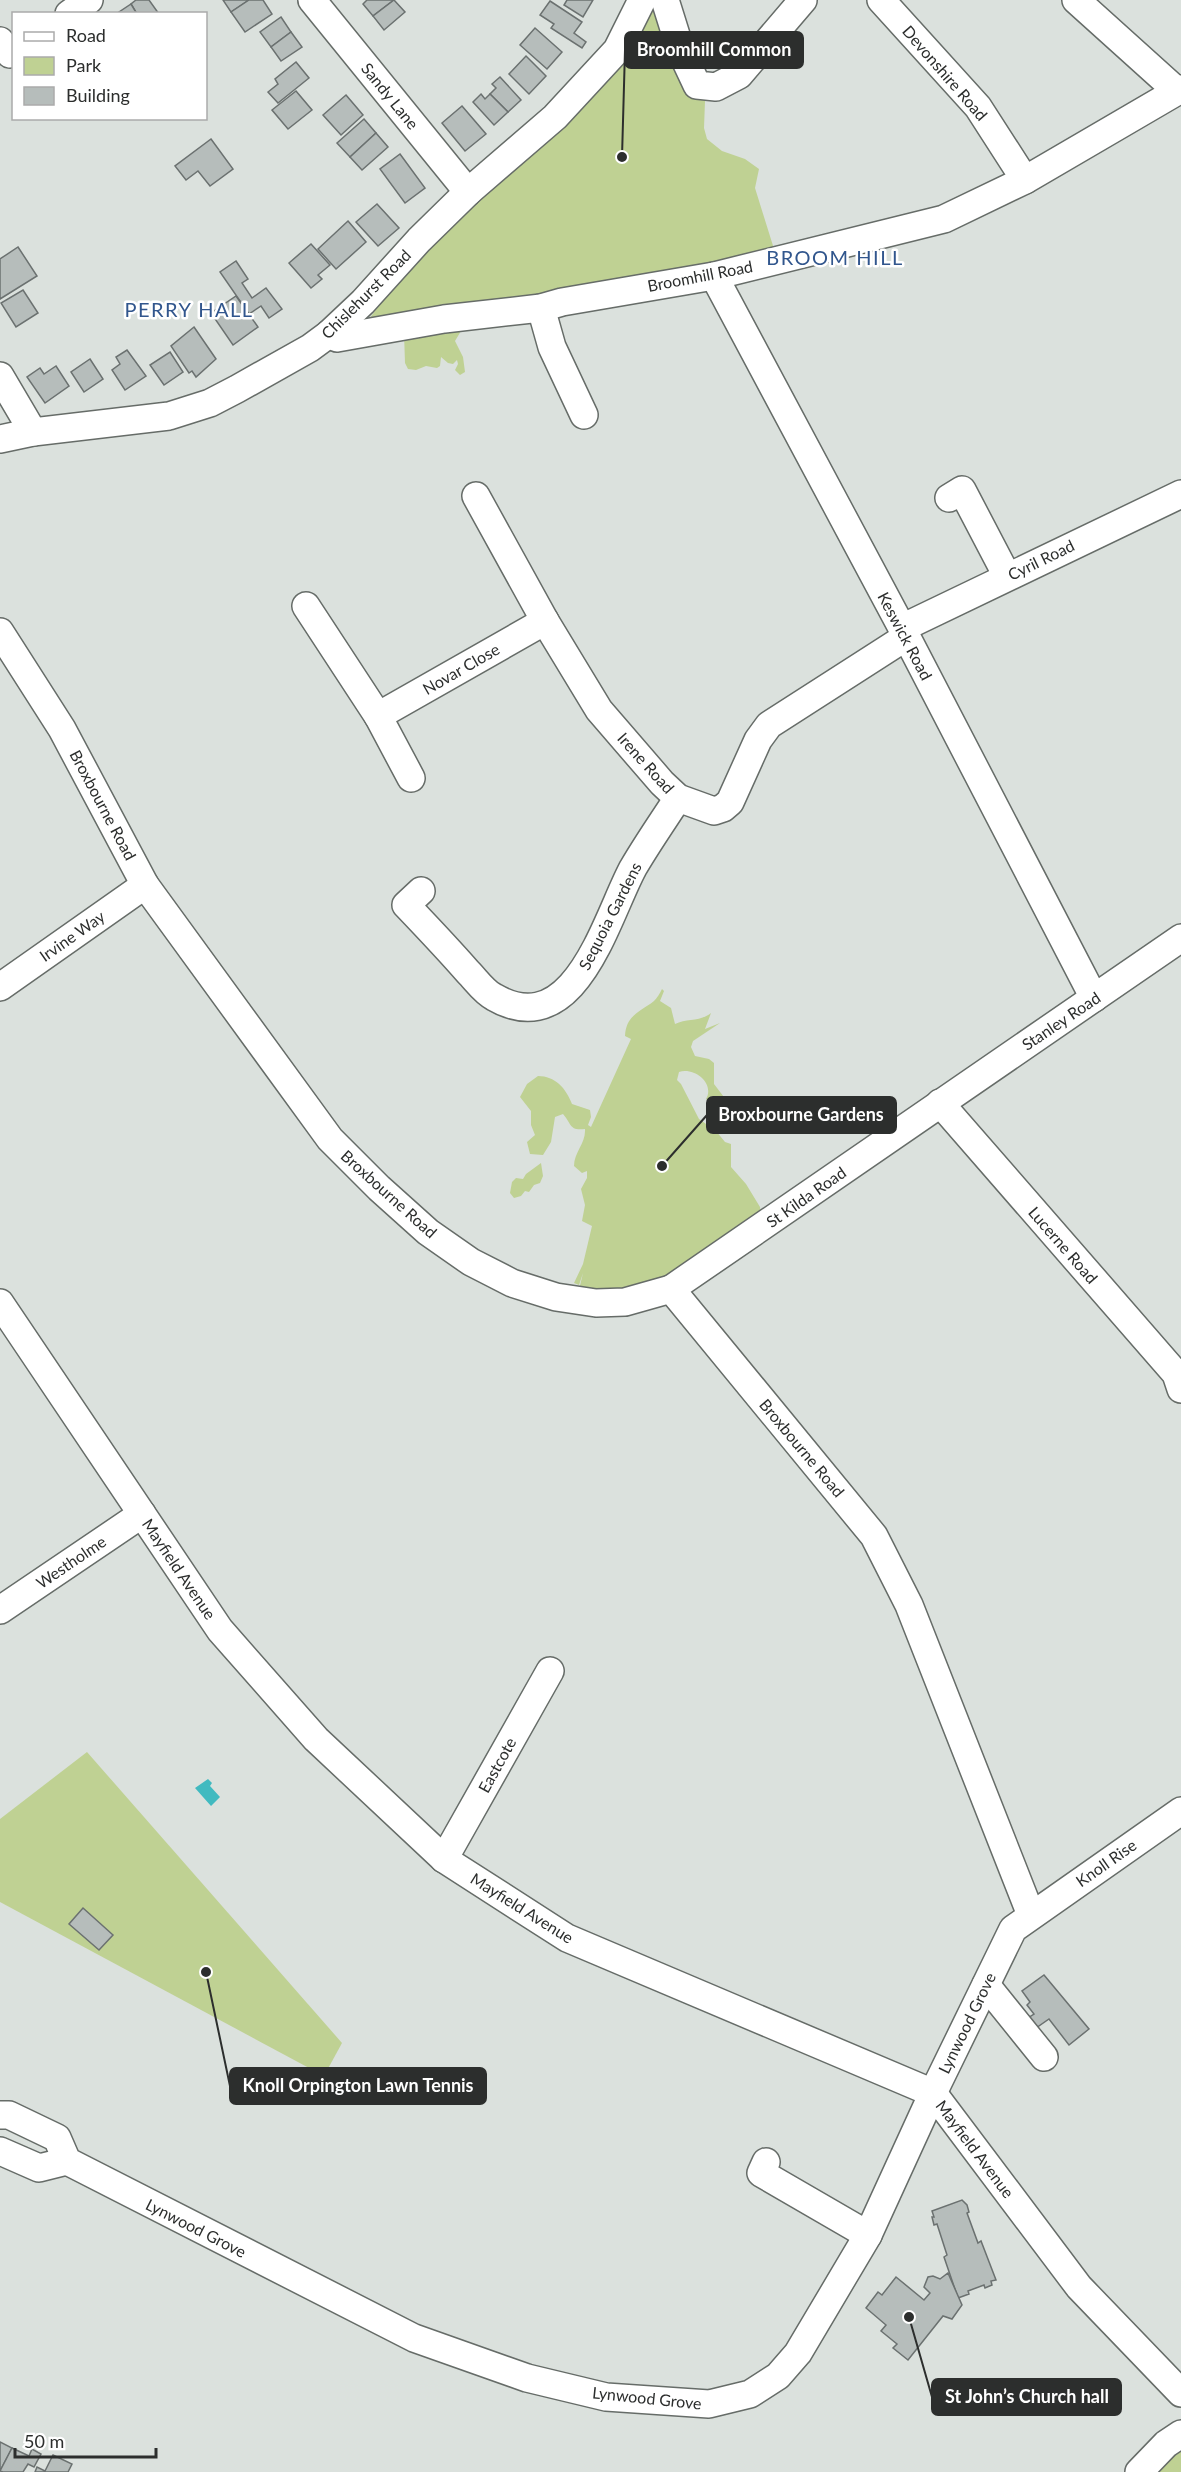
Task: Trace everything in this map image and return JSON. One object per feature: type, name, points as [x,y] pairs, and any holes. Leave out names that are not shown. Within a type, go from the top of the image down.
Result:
[{"type":"street","points":[[72,12],[89,0]]},
{"type":"street","name":"Sandy Lane","points":[[312,0],[468,192]]},
{"type":"street","name":"Chislehurst Road","points":[[0,439],[33,432],[169,416],[189,410],[237,389],[310,348],[329,334],[363,302],[419,240],[468,192],[555,117],[617,50],[642,0]]},
{"type":"street","points":[[665,0],[681,51],[697,85],[716,87],[739,75],[803,0]]},
{"type":"street","name":"Devonshire Road","points":[[881,0],[978,107],[1025,180]]},
{"type":"street","points":[[1076,0],[1179,90]]},
{"type":"street","points":[[0,41],[10,54],[12,52]]},
{"type":"street","name":"Broomhill Road","points":[[329,334],[337,338],[444,319],[541,308],[562,302],[714,276],[944,219],[1025,180],[1179,90]]},
{"type":"street","name":"Keswick Road","points":[[714,276],[904,632],[1094,998]]},
{"type":"street","points":[[541,308],[552,347],[584,414]]},
{"type":"street","points":[[0,376],[33,432]]},
{"type":"street","points":[[950,498],[962,490],[1007,576]]},
{"type":"street","name":"Cyril Road","points":[[904,632],[1007,576],[1181,494]]},
{"type":"street","name":"Irene Road","points":[[476,496],[545,621],[599,710],[662,783],[678,798],[714,811],[730,802],[758,740],[769,725],[904,632]]},
{"type":"street","points":[[306,606],[358,683],[411,778]]},
{"type":"street","name":"Novar Close","points":[[378,716],[545,621]]},
{"type":"street","name":"Broxbourne Road","points":[[0,632],[62,729],[145,885],[330,1139],[379,1188],[428,1232],[491,1272],[513,1283],[556,1297],[589,1303],[626,1302],[672,1289],[874,1536],[909,1605],[1031,1915]]},
{"type":"street","name":"Sequoia Gardens","points":[[421,891],[406,905],[492,996],[513,1006],[535,1009],[560,996],[579,977],[595,950],[633,868],[678,798]]},
{"type":"street","name":"Irvine Way","points":[[0,987],[145,885]]},
{"type":"street","name":"Stanley Road","points":[[940,1103],[1181,938]]},
{"type":"street","name":"St Kilda Road","points":[[672,1289],[940,1103]]},
{"type":"street","name":"Lucerne Road","points":[[940,1103],[1179,1378]]},
{"type":"street","name":"Mayfield Avenue","points":[[0,1303],[228,1638],[316,1739],[444,1859],[567,1938],[933,2093],[1079,2288],[1181,2393]]},
{"type":"street","name":"Westholme","points":[[0,1610],[142,1514]]},
{"type":"street","name":"Eastcote","points":[[444,1859],[550,1671]]},
{"type":"street","name":"Knoll Rise","points":[[1031,1915],[1181,1811]]},
{"type":"street","name":"Lynwood Grove","points":[[67,2161],[414,2338],[527,2378],[606,2397],[709,2404],[750,2394],[778,2376],[798,2353],[868,2235],[933,2093],[1013,1929],[1031,1915]]},
{"type":"street","points":[[986,1985],[1044,2057]]},
{"type":"street","points":[[0,2115],[9,2115],[57,2138],[67,2161],[39,2168],[0,2151]]},
{"type":"street","points":[[766,2162],[761,2173],[868,2235]]},
{"type":"street","points":[[1139,2472],[1166,2444],[1181,2434]]},
{"type":"green space","points":[[650,5],[656,9],[662,45],[670,63],[694,90],[695,95],[705,101],[704,128],[707,139],[722,151],[745,159],[759,169],[755,188],[774,249],[655,275],[457,329],[461,331],[455,341],[463,357],[465,372],[460,375],[455,370],[457,360],[453,364],[441,357],[440,366],[437,368],[426,366],[416,370],[408,369],[405,363],[404,333],[367,322],[380,304],[380,300],[365,320],[359,318],[474,189]]},
{"type":"green space","points":[[662,989],[664,991],[660,1001],[671,1008],[675,1024],[702,1018],[711,1013],[705,1029],[720,1023],[693,1041],[691,1047],[695,1056],[709,1059],[714,1063],[714,1084],[730,1105],[718,1097],[713,1105],[706,1099],[708,1088],[697,1074],[679,1072],[677,1080],[699,1119],[716,1131],[725,1142],[731,1144],[731,1167],[746,1184],[760,1207],[761,1218],[650,1287],[578,1294],[583,1273],[579,1285],[574,1283],[583,1264],[592,1226],[582,1221],[585,1205],[581,1189],[587,1178],[587,1171],[582,1173],[574,1166],[584,1139],[585,1129],[573,1128],[563,1114],[555,1117],[551,1142],[543,1155],[530,1154],[527,1142],[535,1135],[531,1125],[531,1111],[520,1097],[527,1084],[538,1076],[550,1078],[563,1088],[572,1104],[590,1110],[591,1117],[588,1125],[591,1127],[631,1039],[625,1036],[628,1023],[654,1001]]},
{"type":"green space","points":[[541,1163],[543,1176],[540,1183],[534,1185],[529,1192],[525,1191],[521,1196],[514,1198],[510,1193],[512,1182],[516,1178],[523,1179]]},
{"type":"green space","points":[[87,1752],[342,2043],[324,2076],[0,1902],[0,1819]]},
{"type":"green space","points":[[1181,2440],[1181,2472],[1145,2472]]},
{"type":"water","points":[[208,1779],[212,1783],[210,1786],[220,1797],[211,1806],[195,1788]]},
{"type":"building","points":[[136,0],[149,0],[158,12],[136,12],[131,4]]},
{"type":"building","points":[[223,0],[249,0],[231,12]]},
{"type":"building","points":[[249,0],[263,0],[272,14],[245,32],[231,12]]},
{"type":"building","points":[[367,0],[394,0],[373,16],[363,4]]},
{"type":"building","points":[[394,0],[405,12],[384,30],[373,16]]},
{"type":"building","points":[[567,0],[593,0],[583,17],[564,5]]},
{"type":"building","points":[[550,1],[582,22],[574,33],[586,42],[582,48],[551,28],[554,24],[540,15]]},
{"type":"building","points":[[131,4],[136,12],[119,12]]},
{"type":"building","points":[[281,17],[291,32],[271,47],[260,32]]},
{"type":"building","points":[[535,28],[562,52],[547,69],[520,45]]},
{"type":"building","points":[[291,32],[302,47],[281,61],[271,47]]},
{"type":"building","points":[[526,56],[546,76],[529,94],[509,74]]},
{"type":"building","points":[[296,62],[309,78],[278,103],[268,92],[278,84],[275,79]]},
{"type":"building","points":[[500,77],[521,100],[508,112],[490,94],[496,88],[492,84]]},
{"type":"building","points":[[296,91],[312,110],[288,129],[272,110]]},
{"type":"building","points":[[481,94],[485,99],[490,94],[508,112],[494,125],[473,102]]},
{"type":"building","points":[[346,95],[363,115],[341,135],[323,115]]},
{"type":"building","points":[[462,106],[486,134],[465,151],[442,123]]},
{"type":"building","points":[[364,119],[376,133],[350,157],[337,143]]},
{"type":"building","points":[[376,133],[388,147],[362,170],[350,157]]},
{"type":"building","points":[[211,139],[233,169],[210,186],[198,171],[186,180],[175,166]]},
{"type":"building","points":[[400,154],[425,188],[405,203],[380,169]]},
{"type":"building","points":[[377,204],[399,228],[378,246],[356,222]]},
{"type":"building","points":[[348,221],[366,242],[336,269],[318,249]]},
{"type":"building","points":[[311,244],[330,265],[318,275],[322,279],[311,288],[289,263]]},
{"type":"building","points":[[18,247],[37,276],[0,299],[0,259]]},
{"type":"building","points":[[236,261],[248,279],[242,283],[252,298],[266,288],[282,309],[269,318],[261,306],[249,314],[220,272]]},
{"type":"building","points":[[23,290],[38,313],[16,327],[1,303]]},
{"type":"building","points":[[236,296],[258,327],[233,345],[211,313]]},
{"type":"building","points":[[194,327],[216,359],[196,377],[192,371],[189,373],[171,346]]},
{"type":"building","points":[[127,350],[146,376],[125,390],[112,370],[120,364],[116,357]]},
{"type":"building","points":[[170,352],[183,372],[164,385],[150,365]]},
{"type":"building","points":[[90,359],[103,379],[84,392],[71,372]]},
{"type":"building","points":[[56,366],[69,386],[45,403],[27,377],[40,368],[44,374]]},
{"type":"building","points":[[83,1908],[113,1935],[99,1950],[69,1924]]},
{"type":"building","points":[[1044,1975],[1089,2029],[1069,2045],[1049,2019],[1036,2028],[1028,2018],[1034,2014],[1027,2005],[1030,2002],[1022,1991]]},
{"type":"building","points":[[962,2200],[967,2205],[969,2212],[967,2213],[978,2243],[981,2241],[996,2280],[991,2281],[992,2285],[985,2288],[984,2285],[968,2291],[969,2294],[958,2298],[944,2257],[947,2255],[937,2224],[934,2225],[932,2211]]},
{"type":"building","points":[[948,2273],[962,2305],[952,2319],[943,2316],[908,2360],[893,2348],[897,2344],[881,2331],[886,2325],[866,2308],[878,2292],[882,2295],[896,2277],[924,2300],[930,2293],[924,2287],[928,2277],[933,2276],[940,2279]]},
{"type":"building","points":[[0,2442],[12,2448],[0,2471]]},
{"type":"building","points":[[12,2448],[29,2456],[32,2449],[41,2454],[34,2467],[28,2464],[23,2472],[0,2471]]},
{"type":"building","points":[[53,2455],[72,2464],[68,2472],[35,2472],[37,2467],[45,2471]]},
{"type":"place","name":"Broomhill Common","points":[[622,157]]},
{"type":"place","name":"Broxbourne Gardens","points":[[662,1166]]},
{"type":"place","name":"Knoll Orpington Lawn Tennis","points":[[206,1972]]},
{"type":"place","name":"St John’s Church hall","points":[[909,2317]]},
{"type":"district","name":"BROOM HILL","points":[[835,258]]},
{"type":"district","name":"PERRY HALL","points":[[189,310]]}]
